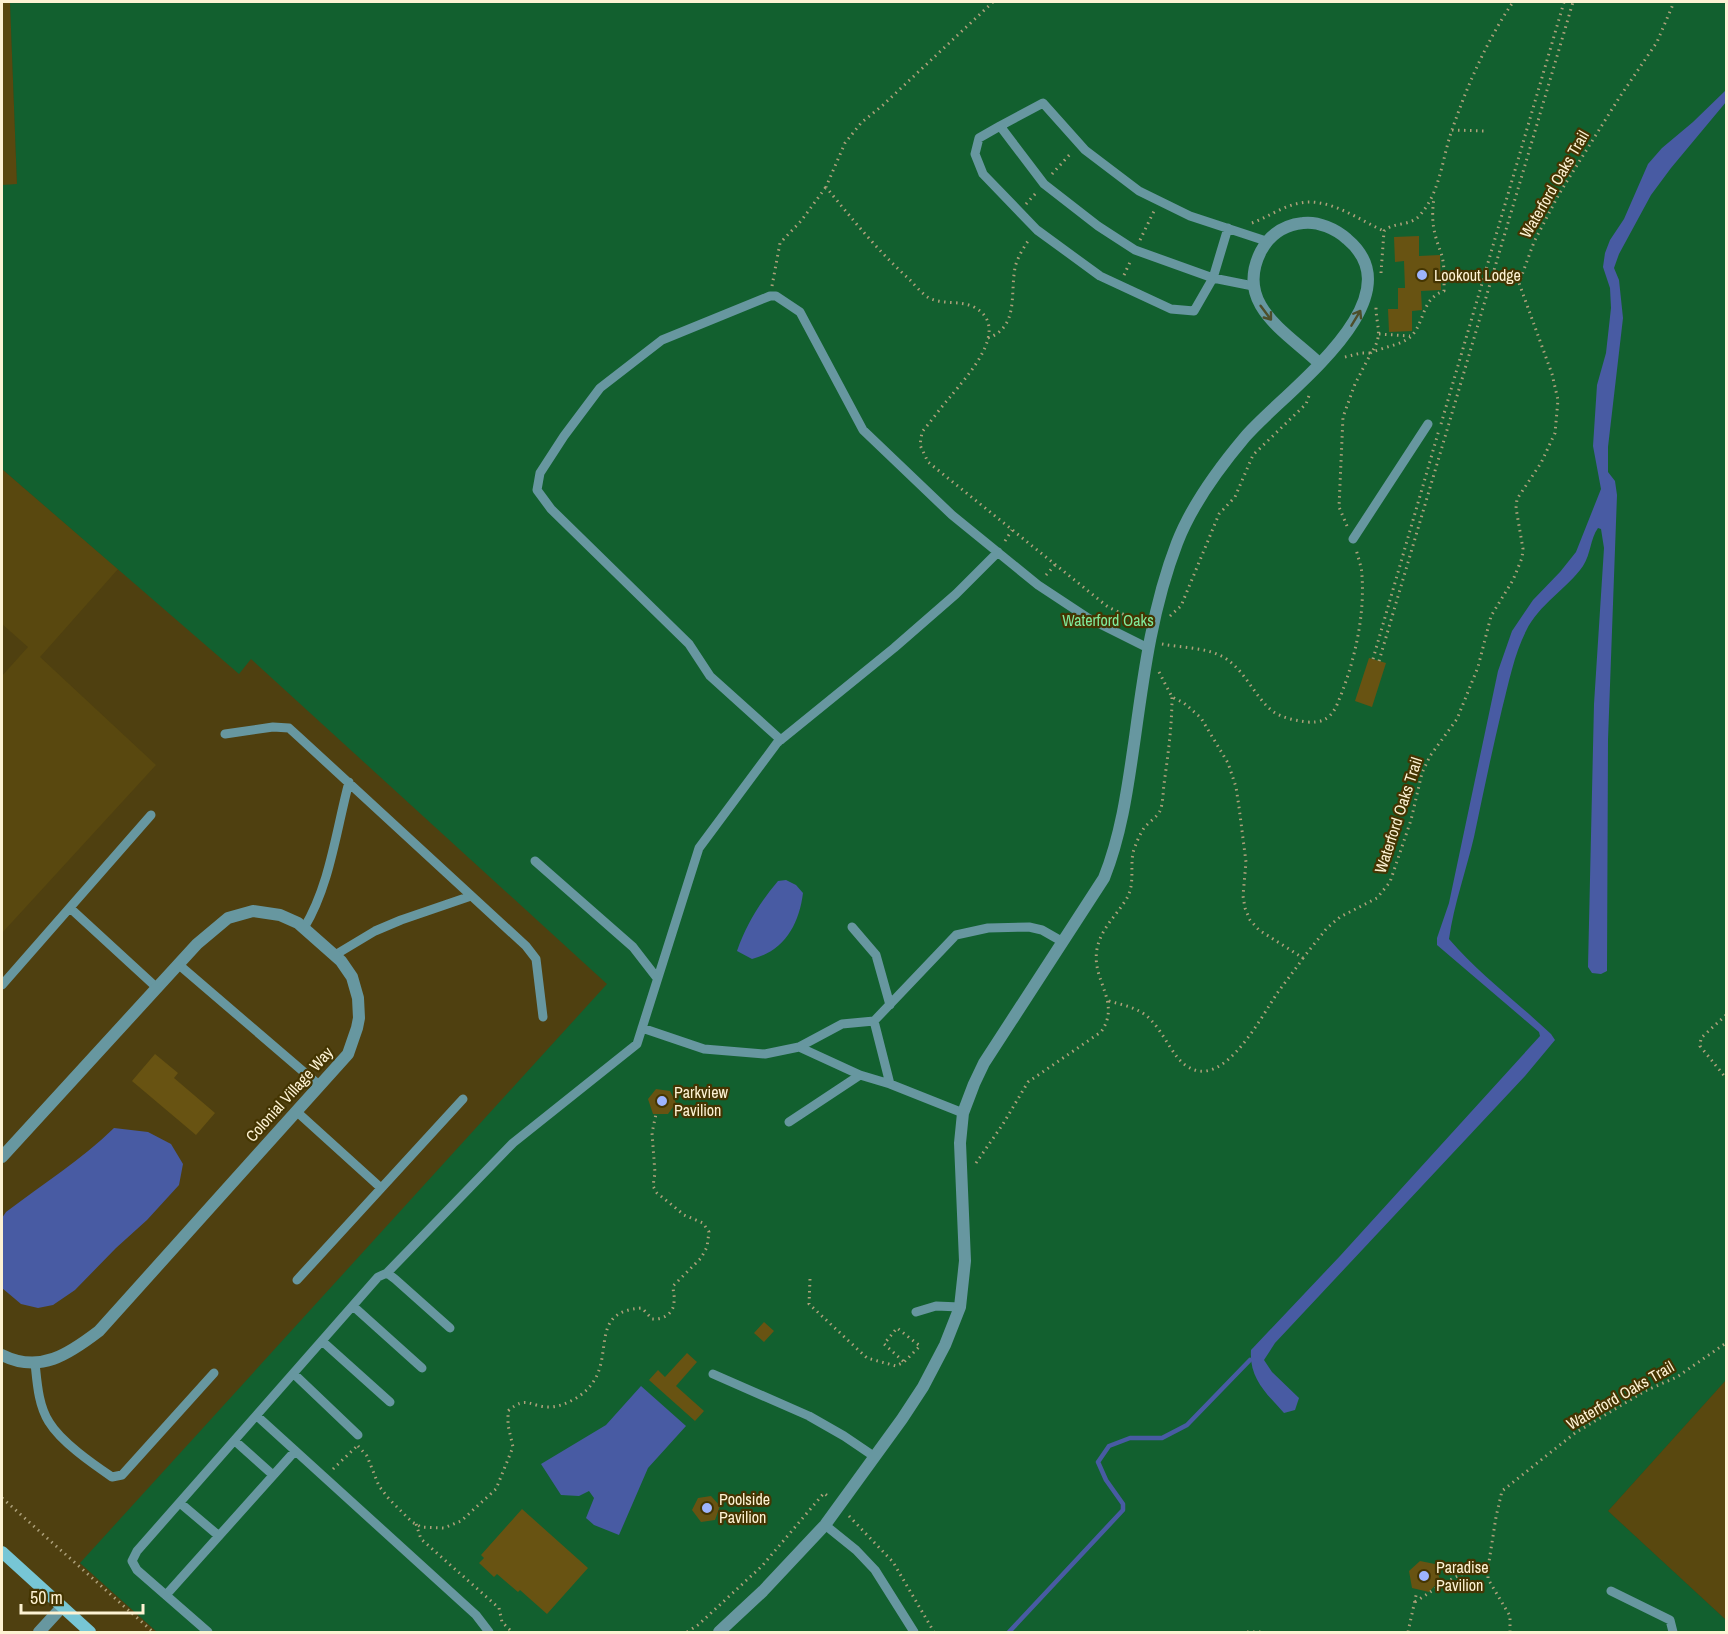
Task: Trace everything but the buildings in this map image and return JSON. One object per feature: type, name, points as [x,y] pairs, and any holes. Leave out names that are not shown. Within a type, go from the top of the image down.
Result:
[{"type":"street","points":[[719,1632],[763,1591],[825,1525],[923,1386],[945,1345],[960,1307],[965,1261],[960,1143],[963,1113],[984,1063],[1104,878],[1113,855],[1123,816],[1167,571],[1179,539],[1217,471],[1247,435],[1319,363],[1347,333],[1364,306],[1368,287],[1364,258],[1355,245],[1327,226],[1305,222],[1283,227],[1266,241],[1254,265],[1252,286],[1258,302],[1275,324],[1319,363]]},
{"type":"street","name":"Colonial Village Way","points":[[2,1157],[156,987],[197,944],[228,918],[253,911],[280,915],[298,923],[335,955],[352,977],[358,998],[359,1018],[348,1054],[99,1331],[73,1351],[34,1363]]},
{"type":"street","points":[[2,1354],[30,1364],[34,1363]]},
{"type":"street","points":[[2,1552],[90,1632]]},
{"type":"street","points":[[39,1632],[62,1607]]},
{"type":"lane","points":[[1228,228],[1213,278],[1194,311],[1172,309],[1101,276],[1036,230],[983,174],[975,154],[979,138],[1043,104],[1085,150],[1138,191],[1190,216],[1228,228],[1266,241]]},
{"type":"lane","points":[[1000,126],[1044,183],[1098,226],[1135,250],[1213,278],[1252,286]]},
{"type":"lane","points":[[781,740],[710,676],[689,644],[551,509],[537,490],[540,473],[600,388],[662,340],[770,296],[776,296],[800,312],[863,430],[952,515],[1038,585],[1088,618],[1154,646]]},
{"type":"lane","points":[[1353,539],[1428,424]]},
{"type":"lane","points":[[208,1632],[137,1570],[132,1561],[137,1551],[378,1277],[387,1273],[513,1143],[637,1044],[699,848],[762,762],[781,740],[894,648],[956,594],[998,552]]},
{"type":"lane","points":[[225,734],[273,727],[289,728],[526,946],[536,959],[543,1017]]},
{"type":"lane","points":[[304,928],[315,910],[349,782]]},
{"type":"lane","points":[[2,985],[151,815]]},
{"type":"lane","points":[[535,861],[633,947],[657,978]]},
{"type":"lane","points":[[335,955],[384,927],[471,896]]},
{"type":"lane","points":[[70,908],[156,987]]},
{"type":"lane","points":[[852,927],[876,956],[890,1005]]},
{"type":"lane","points":[[642,1028],[705,1049],[765,1054],[799,1047],[842,1024],[874,1021],[956,935],[988,928],[1029,927],[1042,930],[1063,942]]},
{"type":"lane","points":[[178,964],[319,1085]]},
{"type":"lane","points":[[874,1021],[890,1084]]},
{"type":"lane","points":[[799,1047],[860,1075],[890,1084],[963,1113]]},
{"type":"lane","points":[[789,1122],[860,1075]]},
{"type":"lane","points":[[297,1280],[463,1099]]},
{"type":"lane","points":[[296,1111],[381,1188]]},
{"type":"lane","points":[[387,1273],[450,1328]]},
{"type":"lane","points":[[353,1306],[422,1368]]},
{"type":"lane","points":[[916,1312],[936,1306],[960,1307]]},
{"type":"lane","points":[[322,1341],[390,1402]]},
{"type":"lane","points":[[34,1363],[38,1391],[48,1422],[88,1461],[112,1477],[122,1475],[214,1373]]},
{"type":"lane","points":[[294,1374],[358,1435]]},
{"type":"lane","points":[[713,1374],[809,1416],[875,1457]]},
{"type":"lane","points":[[257,1416],[476,1615],[487,1632]]},
{"type":"lane","points":[[235,1441],[273,1475]]},
{"type":"lane","points":[[166,1595],[295,1451]]},
{"type":"lane","points":[[180,1503],[219,1536]]},
{"type":"lane","points":[[825,1525],[856,1550],[875,1570],[914,1632]]},
{"type":"lane","points":[[1611,1591],[1670,1620],[1673,1632]]},
{"type":"path","points":[[770,296],[780,243],[801,221],[826,187],[845,143],[861,123],[993,2]]},
{"type":"path","points":[[1341,358],[1406,341],[1412,336],[1426,306],[1444,291],[1442,254],[1433,232],[1431,216],[1434,194],[1452,130],[1484,52],[1513,2]]},
{"type":"path","points":[[1373,659],[1564,2]]},
{"type":"path","points":[[1379,661],[1573,2]]},
{"type":"path","name":"Waterford Oaks Trail","points":[[1109,1001],[1141,1011],[1178,1058],[1189,1067],[1201,1070],[1217,1068],[1229,1061],[1260,1023],[1277,993],[1327,928],[1340,917],[1377,898],[1390,882],[1411,820],[1422,773],[1430,756],[1457,719],[1478,667],[1491,616],[1513,580],[1521,558],[1517,499],[1541,463],[1555,433],[1558,400],[1554,381],[1519,284],[1533,242],[1559,194],[1657,42],[1674,2]]},
{"type":"path","points":[[1452,130],[1486,131]]},
{"type":"path","points":[[826,187],[892,264],[928,297],[947,303],[974,307],[981,313],[988,327],[985,348],[975,368],[922,432],[920,445],[928,462],[1108,607],[1143,624],[1173,614],[1181,606],[1219,514],[1235,497],[1254,454],[1306,404],[1312,389]]},
{"type":"path","points":[[1381,278],[1384,231],[1389,226],[1405,224],[1419,217],[1434,194]]},
{"type":"path","points":[[988,338],[997,335],[1005,328],[1013,301],[1015,267],[1022,250],[1036,230]]},
{"type":"path","points":[[1154,646],[1205,650],[1225,658],[1242,674],[1272,710],[1285,718],[1312,722],[1324,721],[1331,716],[1336,707],[1355,646],[1362,601],[1362,574],[1353,539],[1339,507],[1343,417],[1355,384],[1377,344],[1379,334],[1377,299]]},
{"type":"path","points":[[1379,334],[1412,336]]},
{"type":"path","points":[[1154,646],[1162,635]]},
{"type":"path","points":[[971,1170],[1003,1124],[1028,1082],[1101,1032],[1107,1019],[1109,1001],[1097,971],[1097,947],[1104,930],[1127,897],[1133,882],[1133,853],[1139,838],[1160,812],[1172,697],[1157,668]]},
{"type":"path","points":[[1172,697],[1185,703],[1201,718],[1228,763],[1236,787],[1246,862],[1243,896],[1250,920],[1259,930],[1303,958]]},
{"type":"path","points":[[1726,1015],[1701,1038],[1700,1046],[1726,1078]]},
{"type":"path","points":[[325,1478],[358,1446],[367,1456],[379,1486],[388,1499],[417,1524],[422,1527],[444,1528],[461,1521],[496,1489],[513,1447],[508,1425],[508,1411],[515,1404],[527,1401],[538,1406],[552,1407],[566,1403],[584,1393],[593,1383],[600,1369],[605,1334],[610,1320],[626,1309],[642,1308],[652,1319],[660,1320],[673,1309],[675,1304],[673,1286],[701,1258],[707,1247],[709,1232],[703,1223],[684,1215],[657,1193],[653,1186],[655,1173],[652,1133],[656,1114]]},
{"type":"path","points":[[810,1279],[809,1304],[867,1358],[896,1366],[904,1362],[920,1346],[897,1328],[884,1344],[904,1362]]},
{"type":"path","name":"Waterford Oaks Trail","points":[[1510,1632],[1510,1616],[1488,1579],[1488,1564],[1502,1491],[1575,1433],[1645,1391],[1677,1377],[1726,1343]]},
{"type":"path","points":[[687,1632],[723,1603],[762,1566],[824,1493],[893,1562],[934,1632]]},
{"type":"path","points":[[2,1498],[153,1632]]},
{"type":"path","points":[[417,1524],[421,1539],[499,1608],[502,1622],[512,1632]]},
{"type":"path","points":[[1415,1602],[1465,1571],[1488,1564]]},
{"type":"path","points":[[1408,1632],[1417,1592]]},
{"type":"path","points":[[1247,1632],[1264,1632]]},
{"type":"shaded area","points":[[2,2],[10,2],[17,185],[2,185]]},
{"type":"shaded area","points":[[2,469],[118,569],[40,657],[156,765],[2,933],[2,676],[28,647],[2,624]]},
{"type":"shaded area","points":[[1726,1380],[1726,1620],[1608,1511]]},
{"type":"green space","name":"Waterford Oaks","points":[[10,2],[1726,2],[1726,1380],[1608,1511],[1726,1620],[1726,1632],[157,1632],[80,1563],[607,984],[251,659],[239,674],[2,469],[2,185],[17,184]]},
{"type":"water","points":[[1726,90],[1726,102],[1651,195],[1619,254],[1614,268],[1619,280],[1623,318],[1608,447],[1608,472],[1615,481],[1617,495],[1608,740],[1607,971],[1601,974],[1592,973],[1588,967],[1594,704],[1604,548],[1601,529],[1598,528],[1583,566],[1538,613],[1526,631],[1518,650],[1502,709],[1449,939],[1555,1040],[1525,1076],[1275,1343],[1264,1360],[1272,1372],[1299,1398],[1295,1410],[1284,1413],[1265,1392],[1256,1377],[1251,1360],[1251,1350],[1340,1256],[1540,1036],[1539,1032],[1437,945],[1437,938],[1449,903],[1498,671],[1512,631],[1533,600],[1576,552],[1601,489],[1593,446],[1597,385],[1606,353],[1611,308],[1610,288],[1603,267],[1605,253],[1610,240],[1624,219],[1648,164],[1662,148]]},
{"type":"water","points":[[786,880],[796,885],[803,893],[798,916],[788,935],[773,950],[752,959],[737,951],[749,923],[765,897],[778,881]]},
{"type":"water","points":[[114,1128],[148,1132],[171,1144],[183,1164],[179,1185],[147,1220],[75,1290],[53,1305],[38,1308],[21,1304],[2,1288],[2,1218],[6,1212],[75,1161]]},
{"type":"water","points":[[641,1386],[686,1426],[648,1468],[619,1535],[594,1525],[586,1518],[594,1498],[589,1491],[579,1496],[561,1495],[541,1464],[606,1425]]},
{"type":"waterway","points":[[1009,1632],[1123,1510],[1123,1504],[1106,1480],[1098,1462],[1109,1446],[1130,1438],[1162,1438],[1187,1425],[1250,1360]]},
{"type":"place","name":"Lookout Lodge","points":[[1422,275]]},
{"type":"place","name":"Parkview Pavilion","points":[[662,1101]]},
{"type":"place","name":"Poolside Pavilion","points":[[707,1508]]},
{"type":"place","name":"Paradise Pavilion","points":[[1424,1576]]}]
